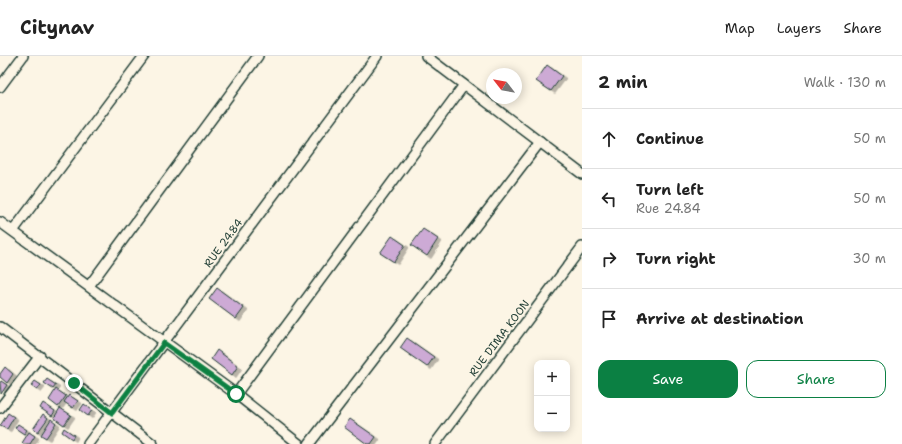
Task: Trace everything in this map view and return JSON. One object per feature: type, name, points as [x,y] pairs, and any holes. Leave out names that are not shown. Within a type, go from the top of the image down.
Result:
[{"type":"street","points":[[0,87],[23,56]]},
{"type":"street","points":[[13,231],[144,56]]},
{"type":"street","points":[[89,286],[258,56]]},
{"type":"street","name":"RUE 24.84","points":[[88,444],[377,56]]},
{"type":"street","points":[[426,56],[582,174]]},
{"type":"street","points":[[236,394],[464,85]]},
{"type":"street","points":[[309,444],[540,142]]},
{"type":"street","points":[[0,222],[236,394],[300,444]]},
{"type":"street","name":"RUE DIMA KOON","points":[[435,444],[582,247]]},
{"type":"street","points":[[0,327],[40,356],[153,444]]},
{"type":"street","points":[[0,408],[40,356]]},
{"type":"building","points":[[547,65],[562,76],[551,91],[536,81]]},
{"type":"building","points":[[423,229],[438,239],[427,256],[411,245]]},
{"type":"building","points":[[392,236],[405,245],[394,262],[380,253]]},
{"type":"building","points":[[217,288],[244,308],[236,319],[209,299]]},
{"type":"building","points":[[407,338],[434,357],[427,367],[400,348]]},
{"type":"building","points":[[217,350],[238,366],[232,375],[211,359]]},
{"type":"building","points":[[5,367],[13,374],[7,383],[0,377],[0,374]]},
{"type":"building","points":[[47,379],[56,385],[53,389],[44,383]]},
{"type":"building","points":[[1,381],[7,385],[1,394],[0,383]]},
{"type":"building","points":[[35,381],[41,385],[37,390],[31,386]]},
{"type":"building","points":[[56,389],[66,396],[58,407],[49,400]]},
{"type":"building","points":[[69,395],[78,401],[73,408],[64,402]]},
{"type":"building","points":[[43,403],[55,411],[52,416],[40,408]]},
{"type":"building","points":[[84,404],[92,410],[88,416],[80,410]]},
{"type":"building","points":[[60,408],[71,415],[64,425],[54,418]]},
{"type":"building","points":[[8,413],[14,417],[7,429],[0,426]]},
{"type":"building","points":[[43,414],[48,418],[38,432],[33,429]]},
{"type":"building","points":[[51,419],[56,423],[46,438],[41,435]]},
{"type":"building","points":[[350,419],[376,437],[371,444],[367,444],[344,427]]},
{"type":"building","points":[[18,424],[27,430],[24,434],[15,428]]},
{"type":"building","points":[[64,428],[74,435],[72,439],[62,432]]},
{"type":"building","points":[[29,432],[35,436],[30,444],[23,444],[22,443]]},
{"type":"route","points":[[74,383],[112,413],[164,343],[236,394]]}]
